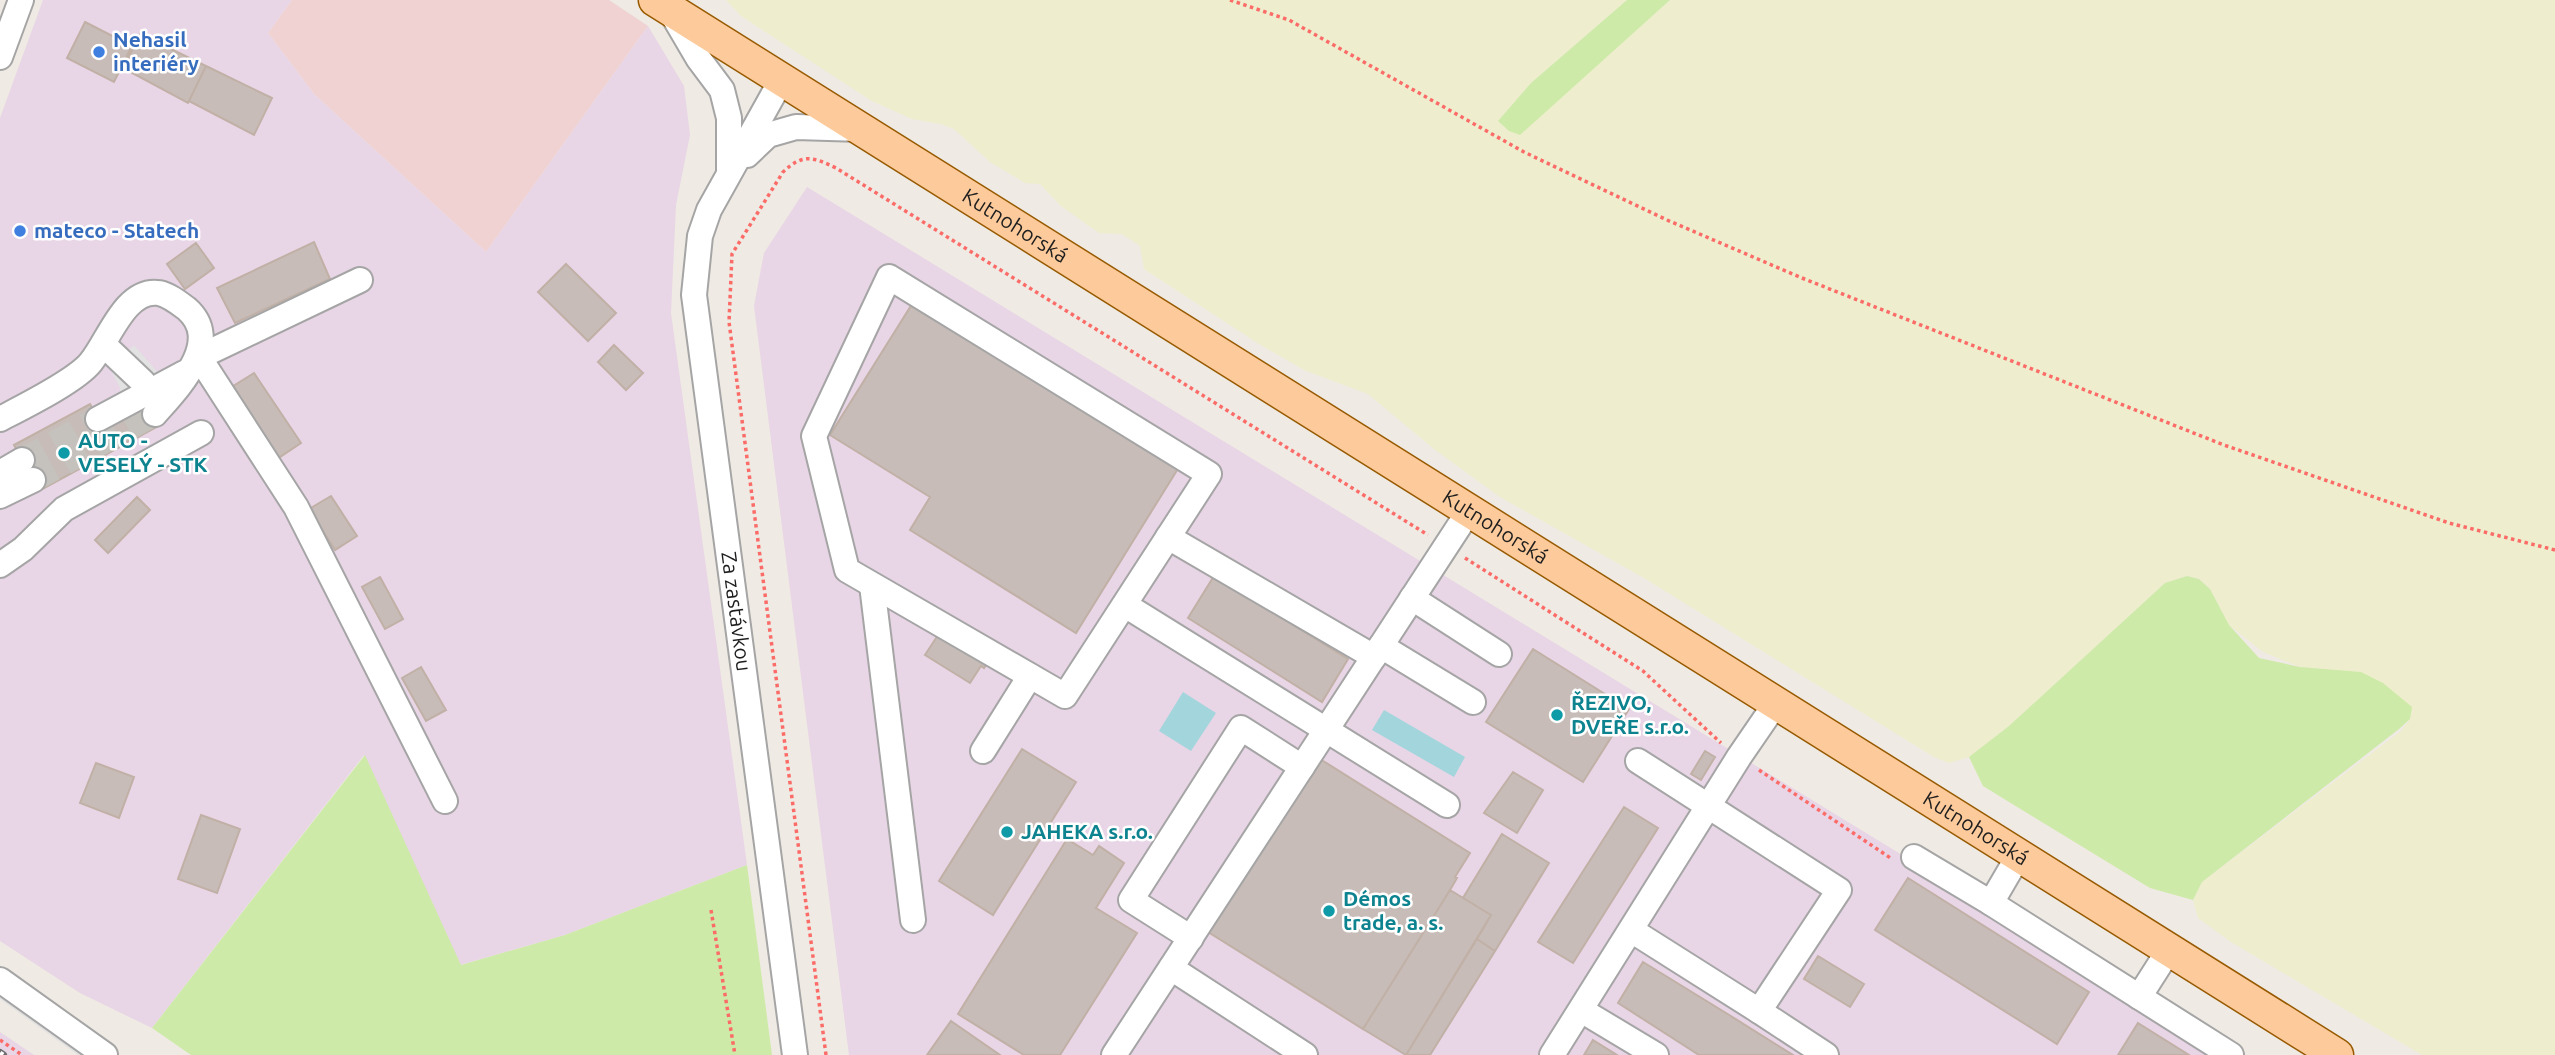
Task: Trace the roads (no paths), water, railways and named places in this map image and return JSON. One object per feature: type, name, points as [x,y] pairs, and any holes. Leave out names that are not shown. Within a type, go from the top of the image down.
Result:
[{"type":"main road","name":"Kutnohorská","points":[[662,5],[2337,1055]]},
{"type":"street","points":[[0,57],[21,0]]},
{"type":"street","name":"Za zastávkou","points":[[662,5],[722,90],[729,118],[729,173]]},
{"type":"street","name":"Za zastávkou","points":[[782,79],[709,210],[700,236],[694,295],[795,1055]]},
{"type":"street","name":"Za zastávkou","points":[[729,173],[768,135],[796,127],[861,129]]},
{"type":"street","points":[[889,277],[1209,474],[1168,537],[1065,696],[847,570],[814,436],[889,277]]},
{"type":"street","points":[[98,419],[195,363],[360,280]]},
{"type":"street","points":[[0,419],[89,365],[131,302],[145,294],[160,293],[178,302],[191,313],[198,328],[200,342],[195,363],[155,414]]},
{"type":"street","points":[[104,345],[143,382]]},
{"type":"street","points":[[195,363],[296,507],[445,801]]},
{"type":"street","points":[[0,565],[23,550],[64,509],[201,433]]},
{"type":"street","points":[[0,473],[28,470],[0,496]]},
{"type":"street","points":[[1114,1055],[1469,511]]},
{"type":"street","points":[[1168,537],[1473,702]]},
{"type":"street","points":[[872,585],[913,920]]},
{"type":"street","points":[[1412,598],[1499,654]]},
{"type":"street","points":[[1125,605],[1447,805]]},
{"type":"street","points":[[983,751],[1030,676]]},
{"type":"street","points":[[1552,1055],[1739,757],[1776,703]]},
{"type":"street","points":[[1191,938],[1131,900],[1241,728],[1302,766]]},
{"type":"street","points":[[1638,761],[1839,890],[1759,1012]]},
{"type":"street","points":[[1991,904],[2018,855]]},
{"type":"street","points":[[1914,857],[2231,1055]]},
{"type":"street","points":[[1631,930],[1826,1055]]},
{"type":"street","points":[[2139,997],[2169,950]]},
{"type":"street","points":[[1171,968],[1305,1055]]},
{"type":"street","points":[[0,979],[105,1055]]},
{"type":"street","points":[[1581,1010],[1656,1055]]},
{"type":"water","points":[[1183,692],[1216,713],[1191,751],[1159,731]]},
{"type":"water","points":[[1384,710],[1465,757],[1454,777],[1372,730]]},
{"type":"tunnel","points":[[33,480],[155,414]]},
{"type":"tunnel","points":[[22,460],[98,419]]},
{"type":"place","name":"Nehasil interiéry","points":[[99,52]]},
{"type":"place","name":"mateco - Statech","points":[[20,231]]},
{"type":"place","name":"AUTO - VESELÝ - STK","points":[[64,453]]},
{"type":"place","name":"ŘEZIVO, DVEŘE s.r.o.","points":[[1557,715]]},
{"type":"place","name":"JAHEKA s.r.o.","points":[[1007,832]]},
{"type":"place","name":"Démos trade, a. s.","points":[[1329,911]]}]
